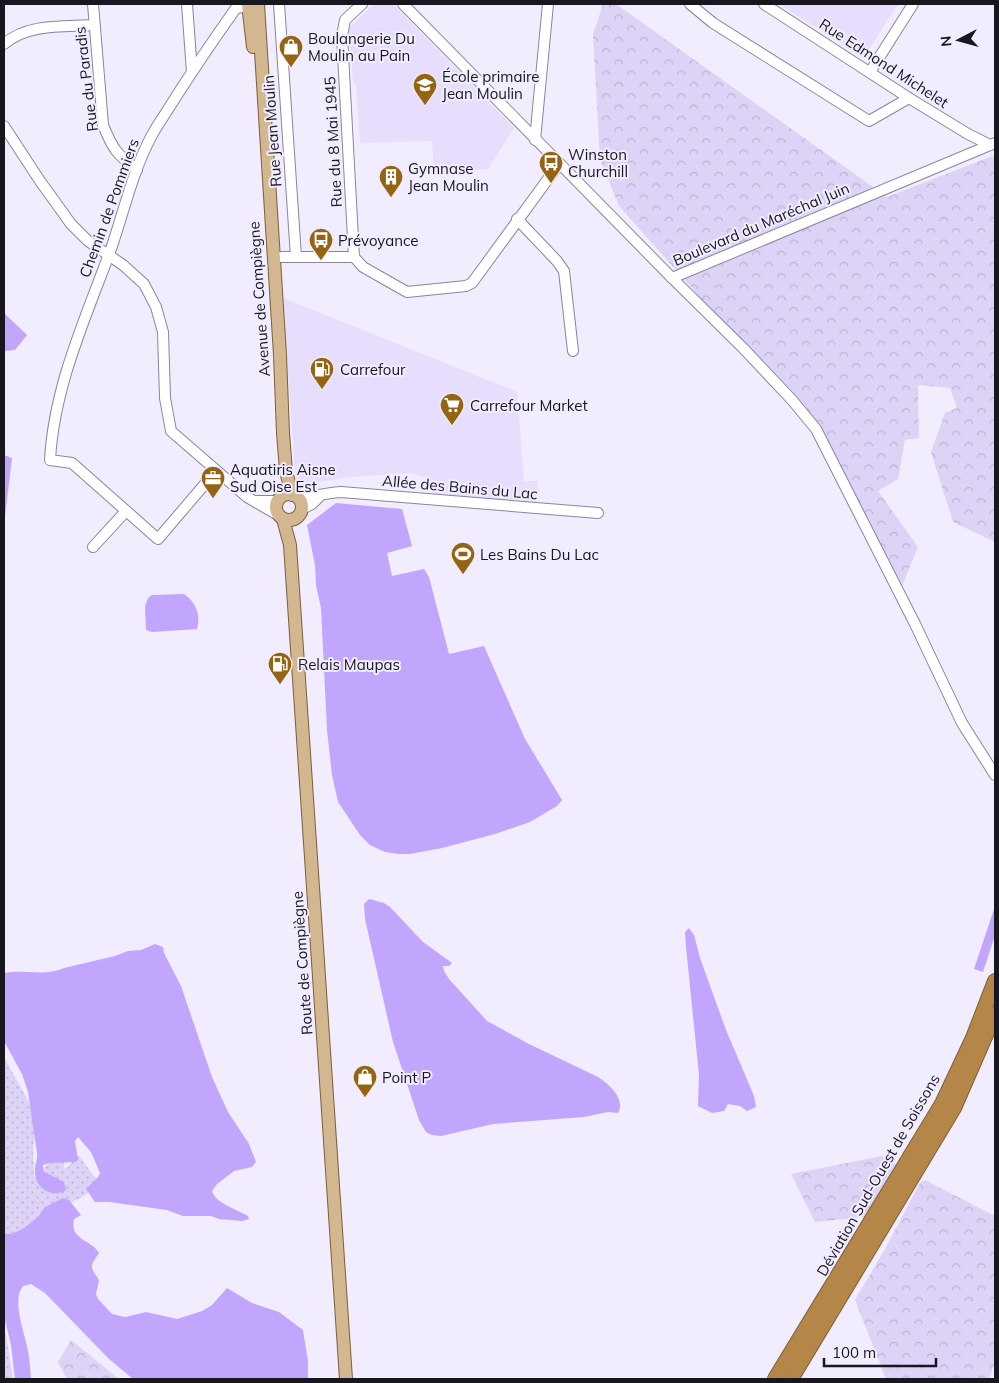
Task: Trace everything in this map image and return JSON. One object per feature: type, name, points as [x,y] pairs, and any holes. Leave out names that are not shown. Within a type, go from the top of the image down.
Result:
[{"type":"highway","name":"Déviation Sud-Ouest de Soissons","points":[[775,1379],[942,1104],[995,981]]},
{"type":"highway","name":"Déviation Sud-Ouest de Soissons","points":[[791,1379],[954,1108],[995,1014]]},
{"type":"main road","name":"Avenue de Compiègne","points":[[253,4],[264,126],[286,471],[291,503],[290,545]]},
{"type":"main road","points":[[280,517],[290,520],[291,503],[276,508],[290,545]]},
{"type":"main road","name":"Route de Compiègne","points":[[290,545],[346,1379]]},
{"type":"street","name":"Rue du Paradis","points":[[93,4],[104,125],[118,155],[137,170]]},
{"type":"street","points":[[187,4],[192,72]]},
{"type":"street","name":"Chemin de Pommiers","points":[[126,511],[72,463],[50,460],[57,412],[80,330],[137,170],[152,134],[236,8],[253,4]]},
{"type":"street","name":"Rue Jean Moulin","points":[[278,4],[296,257]]},
{"type":"street","name":"Rue du 8 Mai 1945","points":[[354,257],[342,36],[345,20],[362,4]]},
{"type":"street","name":"Boulevard du Maréchal Juin","points":[[403,4],[672,278],[993,144]]},
{"type":"street","points":[[535,140],[548,4]]},
{"type":"street","points":[[690,4],[713,23],[870,121],[909,98]]},
{"type":"street","name":"Rue Edmond Michelet","points":[[764,4],[909,98],[968,134],[993,144]]},
{"type":"street","points":[[870,72],[913,4]]},
{"type":"street","points":[[4,44],[12,36],[25,31],[94,25]]},
{"type":"street","points":[[4,126],[71,224],[88,241],[108,254],[144,284],[156,307],[163,332],[165,398],[171,431],[247,497],[280,517]]},
{"type":"street","points":[[273,257],[354,257],[363,267],[407,292],[466,286],[472,283],[558,164]]},
{"type":"street","points":[[517,219],[564,271],[572,351]]},
{"type":"street","points":[[672,278],[743,348],[792,400],[816,429],[915,624],[962,723],[995,775]]},
{"type":"street","points":[[93,547],[126,511],[158,539],[216,471]]},
{"type":"street","name":"Allée des Bains du Lac","points":[[291,503],[312,504],[320,496],[327,493],[341,492],[598,513]]},
{"type":"street","points":[[256,502],[291,503]]},
{"type":"shaded area","name":"École primaire Jean Moulin","points":[[374,4],[393,4],[514,128],[488,169],[434,173],[432,141],[360,143],[356,84],[353,83],[349,28]]},
{"type":"shaded area","points":[[779,4],[898,4],[864,57]]},
{"type":"shaded area","points":[[283,298],[517,392],[524,481],[538,481],[537,504],[432,493],[428,478],[408,473],[351,477],[296,485]]},
{"type":"shaded area","points":[[4,313],[27,335],[15,350],[4,351]]},
{"type":"shaded area","points":[[4,455],[12,458],[4,525]]},
{"type":"shaded area","points":[[336,503],[402,509],[412,546],[387,553],[392,576],[424,569],[429,577],[449,654],[484,646],[525,739],[562,800],[557,806],[530,822],[495,834],[410,854],[385,852],[370,845],[360,835],[338,802],[332,775],[327,730],[321,608],[307,525]]},
{"type":"shaded area","points":[[184,594],[192,601],[198,614],[197,629],[152,632],[146,630],[145,606],[148,598],[152,595]]},
{"type":"shaded area","points":[[369,899],[384,903],[390,907],[423,942],[452,963],[449,966],[443,966],[444,971],[487,1021],[529,1044],[598,1077],[618,1097],[620,1108],[618,1113],[608,1112],[584,1117],[493,1124],[441,1136],[426,1132],[419,1120],[393,1042],[365,919],[364,904]]},
{"type":"shaded area","points":[[995,906],[995,935],[983,972],[974,969]]},
{"type":"shaded area","points":[[689,928],[694,935],[700,958],[726,1030],[754,1096],[756,1107],[747,1111],[740,1106],[728,1104],[724,1111],[712,1113],[698,1106],[699,1075],[685,932]]},
{"type":"shaded area","points":[[155,944],[163,947],[164,953],[181,986],[212,1077],[228,1112],[249,1144],[256,1162],[252,1167],[234,1171],[217,1184],[212,1191],[222,1203],[248,1216],[249,1219],[242,1221],[219,1219],[211,1216],[183,1216],[167,1210],[109,1202],[95,1202],[86,1189],[100,1173],[91,1152],[78,1137],[75,1141],[78,1160],[75,1162],[43,1165],[43,1171],[64,1182],[66,1190],[55,1193],[45,1190],[36,1178],[37,1153],[28,1092],[22,1074],[4,1041],[4,973],[57,971],[128,951],[141,950]]},
{"type":"shaded area","points":[[63,1198],[69,1200],[81,1215],[74,1219],[73,1226],[75,1231],[99,1253],[92,1266],[99,1280],[96,1294],[98,1299],[112,1314],[125,1317],[146,1312],[177,1319],[202,1311],[212,1305],[227,1288],[252,1303],[279,1312],[303,1330],[308,1361],[308,1379],[133,1379],[109,1359],[45,1293],[31,1284],[23,1286],[18,1300],[20,1318],[29,1355],[31,1379],[15,1379],[11,1345],[4,1316],[4,1234],[12,1234],[24,1228],[38,1217],[45,1207]]},
{"type":"green space","points":[[603,4],[616,4],[887,197],[995,155],[995,542],[953,522],[931,452],[945,413],[957,408],[950,388],[918,385],[919,438],[905,440],[898,479],[878,491],[918,547],[901,588],[824,436],[619,206],[600,159],[593,35]]},
{"type":"green space","points":[[4,1057],[37,1117],[33,1148],[34,1178],[61,1150],[65,1170],[78,1155],[101,1185],[79,1199],[50,1211],[4,1251]]},
{"type":"green space","points":[[882,1156],[895,1165],[865,1217],[815,1222],[791,1174]]},
{"type":"green space","points":[[925,1180],[995,1216],[995,1362],[989,1379],[886,1379],[855,1300],[920,1183]]},
{"type":"green space","points":[[4,1323],[13,1379],[4,1379]]},
{"type":"green space","points":[[71,1340],[119,1379],[67,1379],[58,1362]]},
{"type":"place","name":"Boulangerie Du Moulin au Pain","points":[[291,68]]},
{"type":"place","name":"École primaire Jean Moulin","points":[[425,106]]},
{"type":"place","name":"Winston Churchill","points":[[551,184]]},
{"type":"place","name":"Gymnase Jean Moulin","points":[[391,198]]},
{"type":"place","name":"Prévoyance","points":[[321,261]]},
{"type":"place","name":"Carrefour","points":[[322,390]]},
{"type":"place","name":"Carrefour Market","points":[[452,426]]},
{"type":"place","name":"Aquatiris Aisne Sud Oise Est","points":[[213,499]]},
{"type":"place","name":"Les Bains Du Lac","points":[[463,575]]},
{"type":"place","name":"Relais Maupas","points":[[280,685]]},
{"type":"place","name":"Point P","points":[[365,1098]]}]
